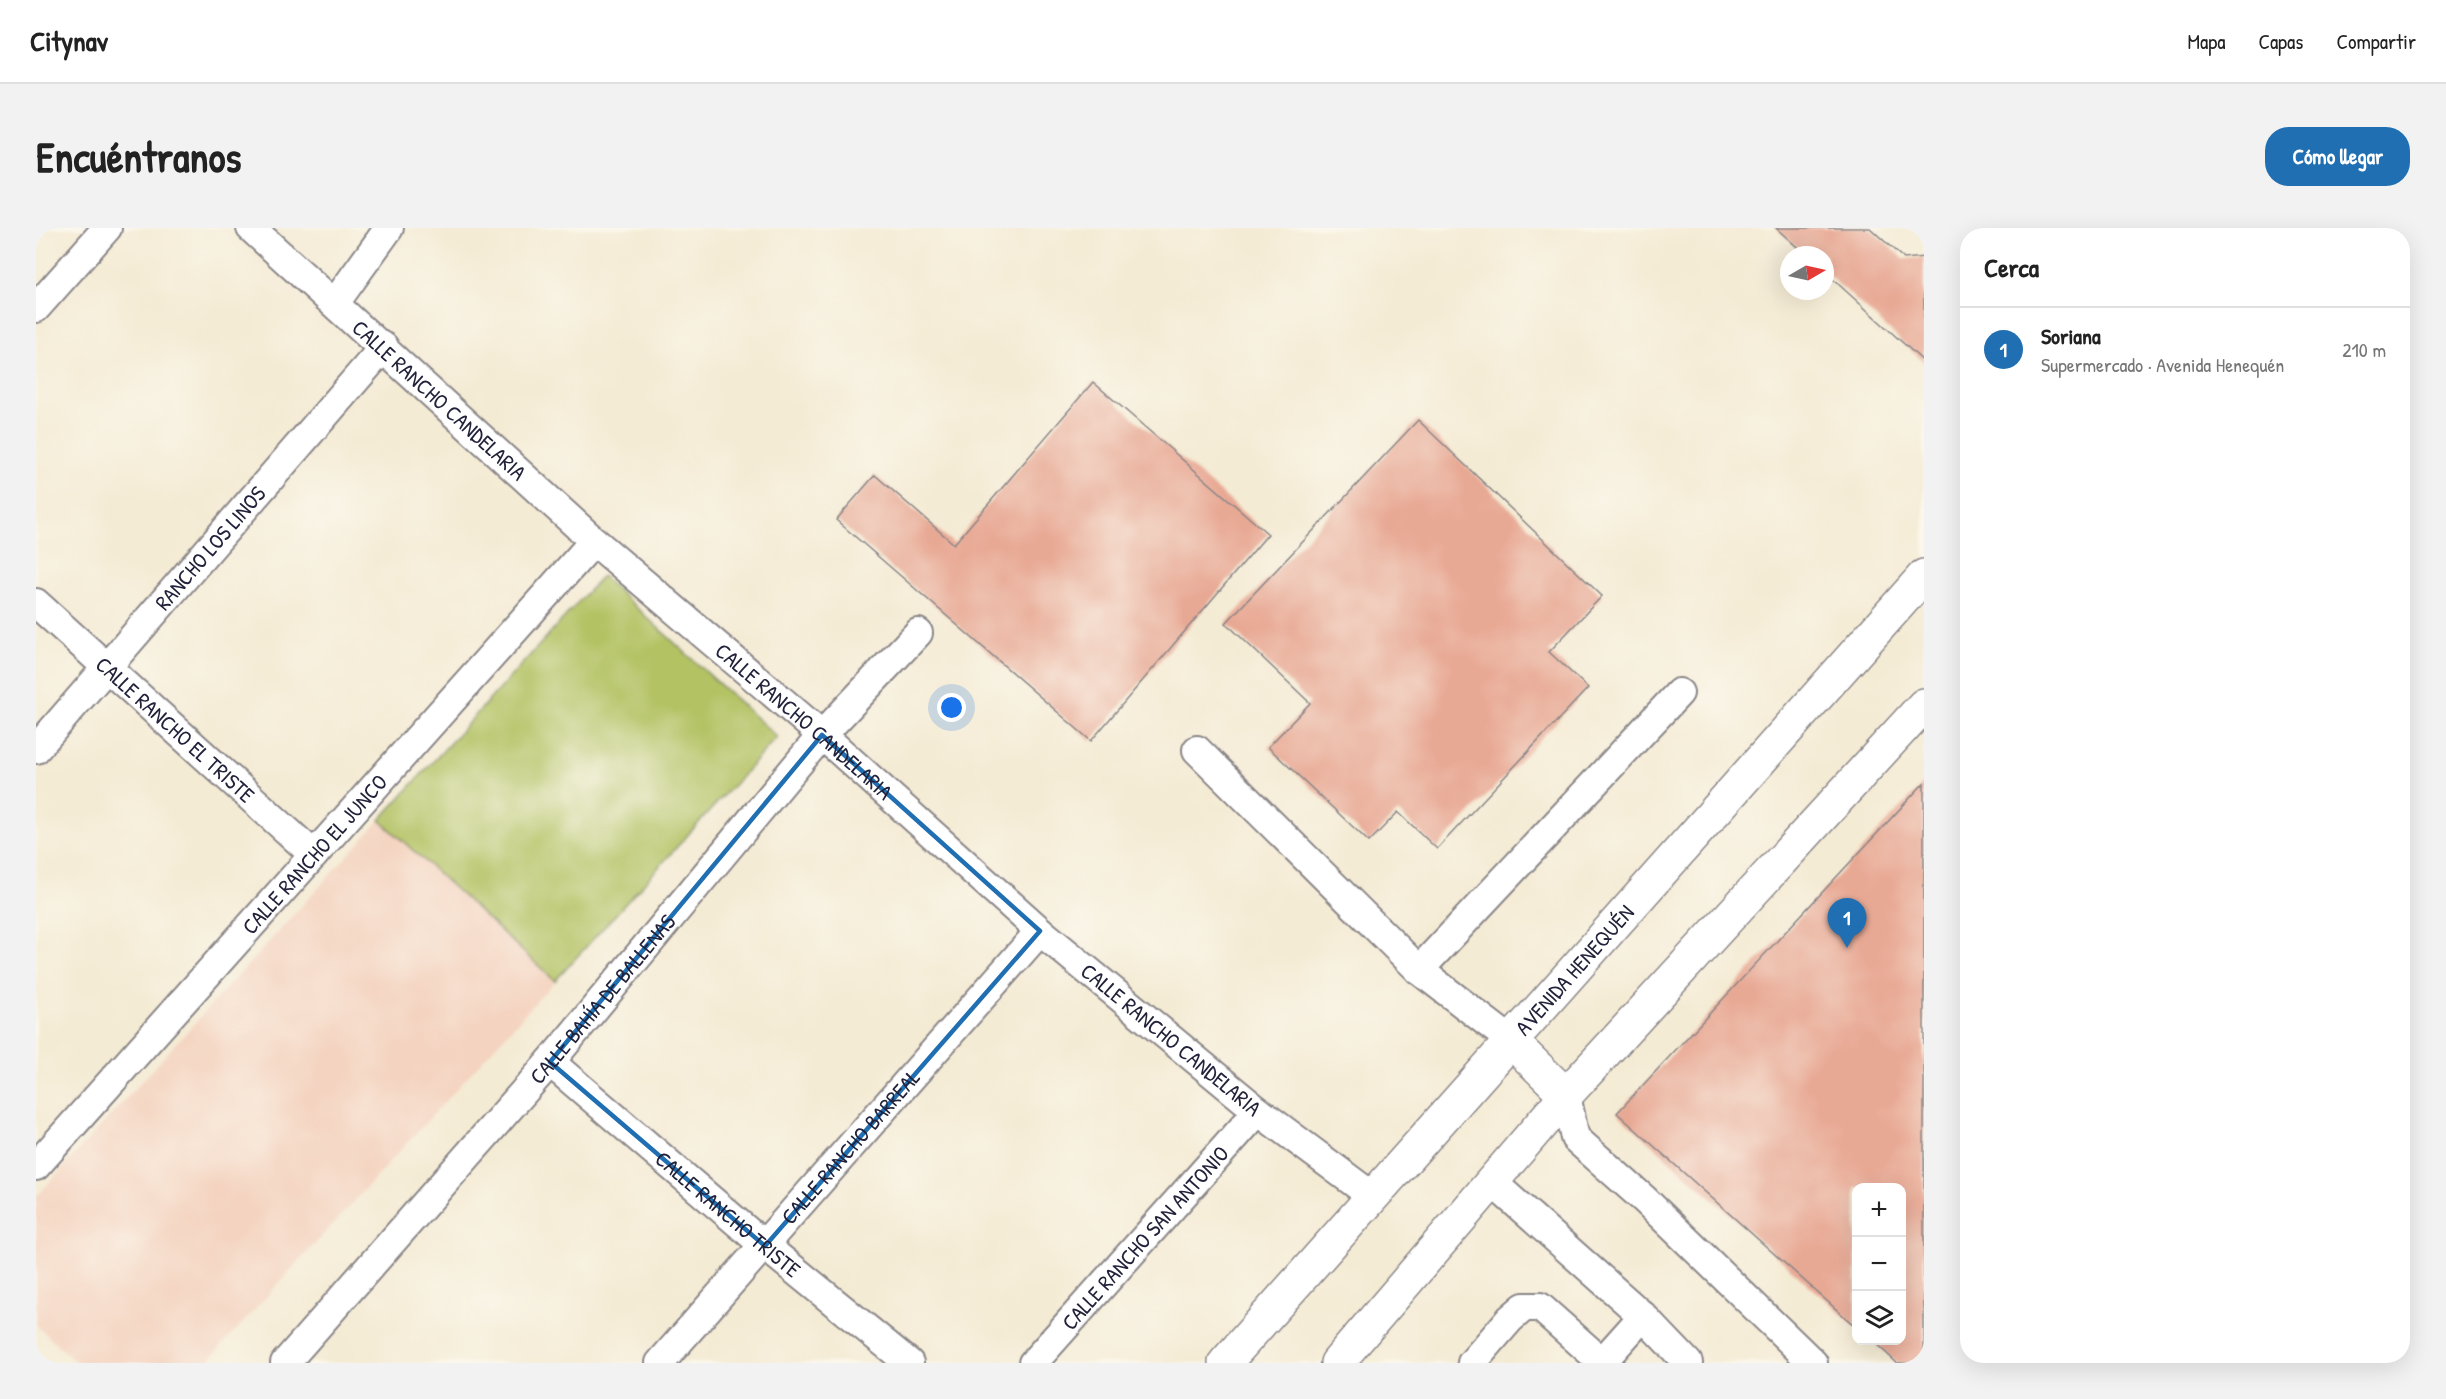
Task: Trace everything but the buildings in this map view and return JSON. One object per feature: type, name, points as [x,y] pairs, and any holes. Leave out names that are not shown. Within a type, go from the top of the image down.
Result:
[{"type":"main road","name":"AVENIDA HENEQUÉN","points":[[1225,1363],[1924,576]]},
{"type":"main road","points":[[1337,1363],[1566,1095],[1924,705]]},
{"type":"main road","points":[[1510,1040],[1566,1095]]},
{"type":"street","points":[[36,308],[107,228]]},
{"type":"street","name":"CALLE RANCHO CANDELARIA","points":[[251,228],[594,541],[822,735],[1040,931],[1258,1112],[1372,1196]]},
{"type":"street","points":[[335,303],[389,228]]},
{"type":"street","name":"RANCHO LOS LINOS","points":[[36,749],[384,347]]},
{"type":"street","name":"CALLE RANCHO EL JUNCO","points":[[36,1166],[594,541]]},
{"type":"street","name":"CALLE RANCHO EL TRISTE","points":[[36,603],[314,855]]},
{"type":"street","name":"CALLE BAHÍA DE BALLENAS","points":[[285,1363],[550,1062],[822,735],[918,633]]},
{"type":"street","points":[[1419,970],[1679,693]]},
{"type":"street","points":[[1197,750],[1419,970],[1510,1040]]},
{"type":"street","name":"CALLE RANCHO BARREAL","points":[[660,1363],[1040,931]]},
{"type":"street","name":"CALLE RANCHO TRISTE","points":[[550,1062],[765,1246],[909,1363]]},
{"type":"street","points":[[1566,1095],[1575,1138],[1645,1200],[1813,1363]]},
{"type":"street","name":"CALLE RANCHO SAN ANTONIO","points":[[1033,1363],[1258,1112]]},
{"type":"street","points":[[1492,1182],[1643,1316],[1688,1363]]},
{"type":"street","points":[[1472,1363],[1510,1318],[1524,1307],[1540,1307],[1601,1362],[1643,1316]]},
{"type":"highlighted area","points":[[822,735],[1040,931],[765,1246],[550,1062]]},
{"type":"shaded area","points":[[380,820],[555,981],[206,1363],[77,1363],[36,1325],[36,1197]]},
{"type":"green space","points":[[602,576],[777,737],[555,981],[380,820]]},
{"type":"place","name":"Soriana","points":[[1847,948]]}]
